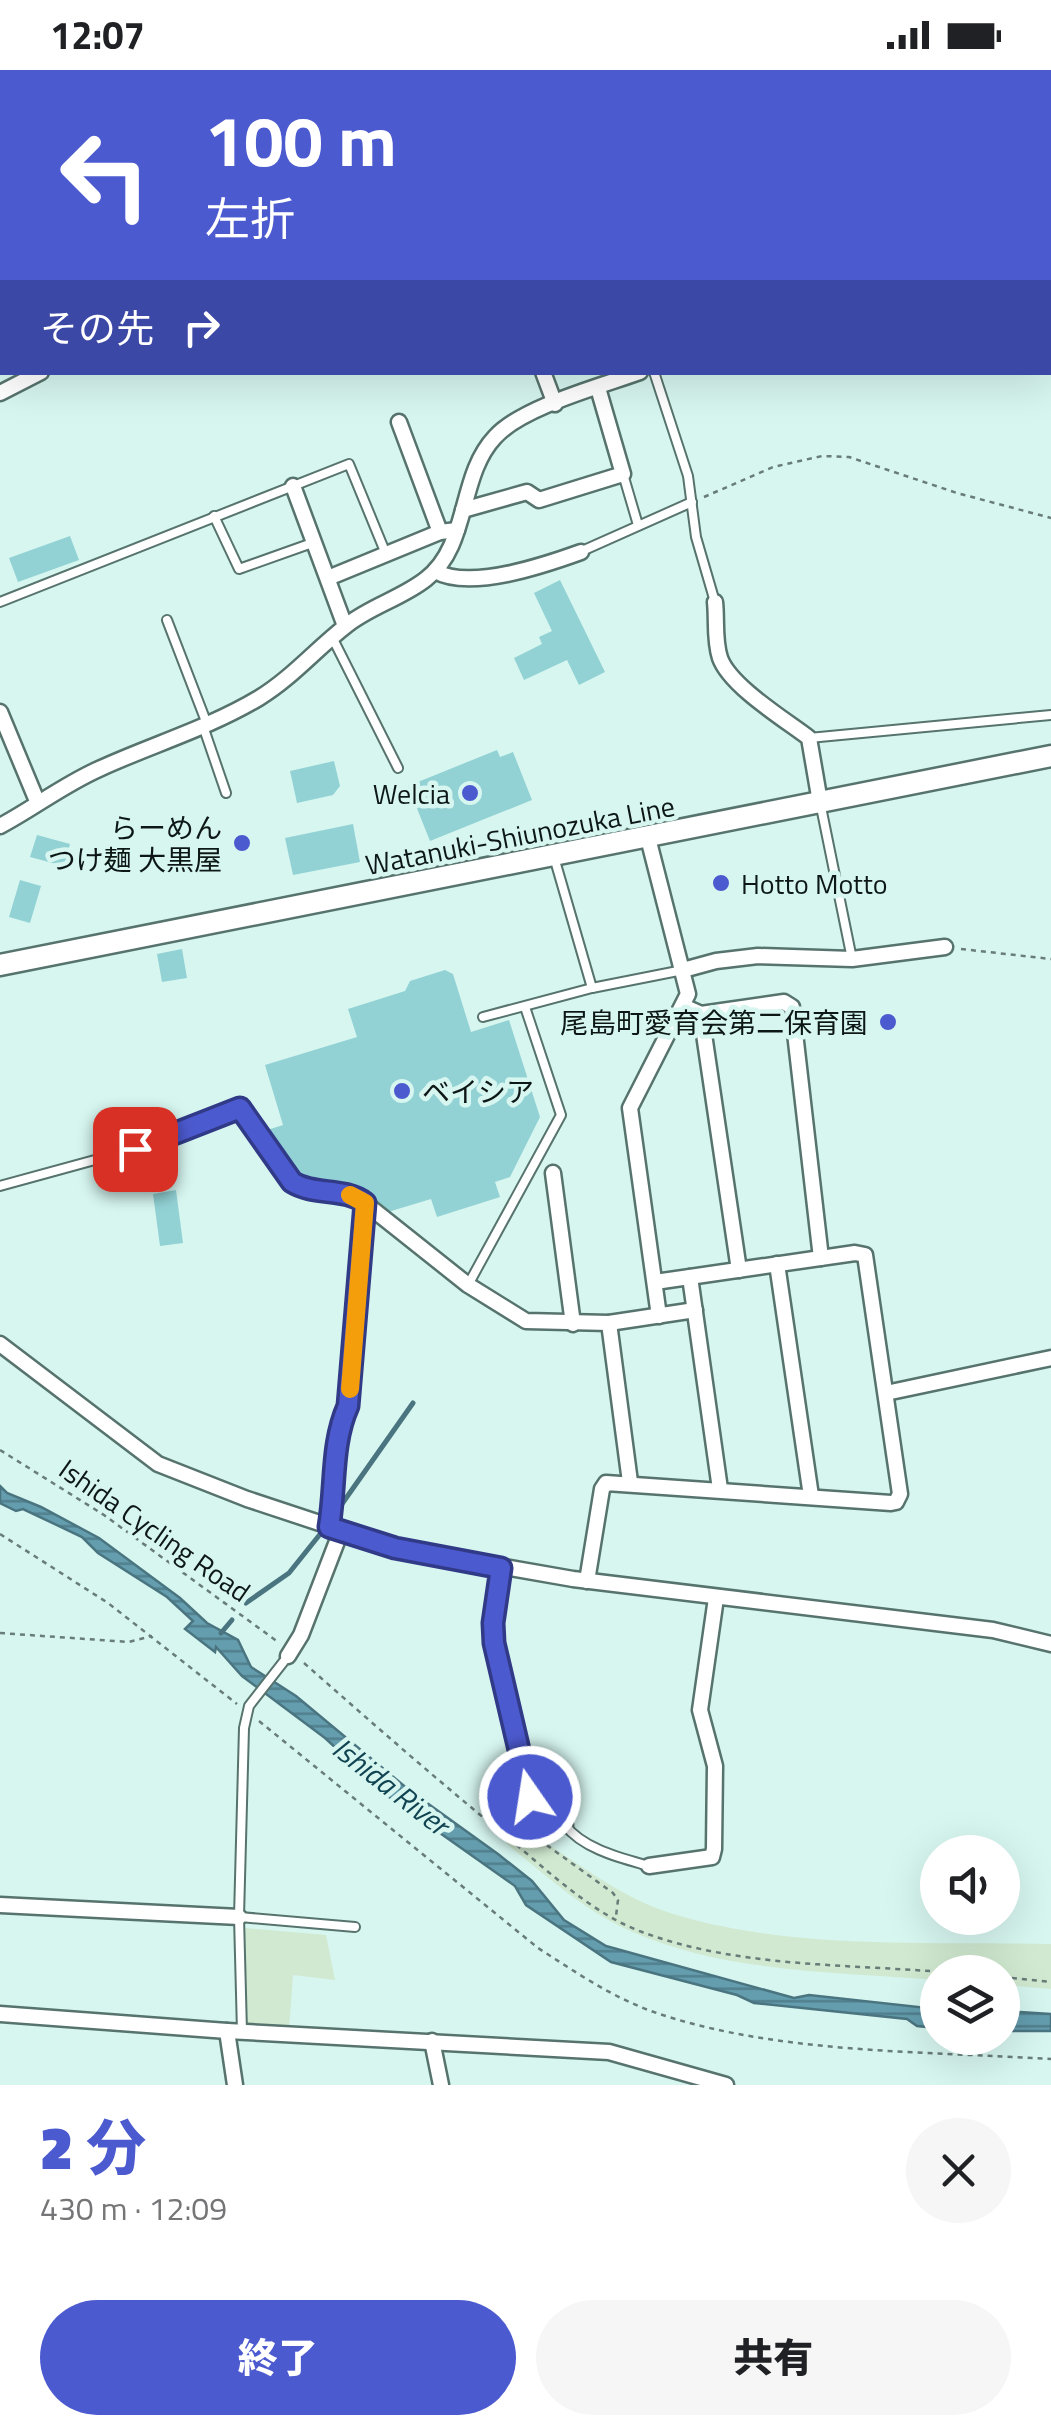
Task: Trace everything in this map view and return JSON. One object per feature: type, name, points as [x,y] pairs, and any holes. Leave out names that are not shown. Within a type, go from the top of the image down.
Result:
[{"type":"main road","name":"Watanuki-Shiunozuka Line","points":[[0,965],[1051,756]]},
{"type":"street","points":[[0,392],[35,375]]},
{"type":"street","points":[[544,375],[555,404]]},
{"type":"street","points":[[0,826],[99,768],[256,700],[283,682],[345,626],[435,571],[458,530],[480,462],[495,436],[510,423],[632,375]]},
{"type":"street","points":[[463,510],[527,492],[539,500],[623,474],[598,388]]},
{"type":"street","points":[[398,422],[440,532]]},
{"type":"street","points":[[293,486],[345,626]]},
{"type":"street","points":[[328,578],[440,532],[458,530]]},
{"type":"street","points":[[435,571],[450,576],[507,575],[581,552]]},
{"type":"street","points":[[715,602],[717,644],[724,668],[808,738],[820,802]]},
{"type":"street","points":[[0,712],[37,801]]},
{"type":"street","points":[[648,838],[688,994],[630,1108],[659,1316]]},
{"type":"street","points":[[683,970],[758,956],[852,958],[944,947]]},
{"type":"street","points":[[684,1006],[701,1014],[784,1002],[792,1007],[821,1258]]},
{"type":"street","points":[[701,1014],[739,1270]]},
{"type":"street","points":[[262,1141],[300,1187],[356,1196],[468,1285],[526,1321],[609,1323],[695,1310]]},
{"type":"street","points":[[553,1173],[573,1324]]},
{"type":"street","points":[[285,1655],[302,1635],[335,1529],[337,1431],[348,1406],[365,1203]]},
{"type":"street","points":[[587,1581],[602,1489],[611,1482],[890,1503],[898,1499],[866,1259],[861,1253],[655,1282]]},
{"type":"street","points":[[778,1264],[811,1496]]},
{"type":"street","points":[[690,1277],[720,1489]]},
{"type":"street","points":[[609,1323],[630,1482]]},
{"type":"street","points":[[0,1344],[158,1464],[395,1548],[587,1581],[992,1630],[1051,1644]]},
{"type":"street","points":[[886,1392],[1051,1358]]},
{"type":"street","points":[[501,1568],[494,1643],[530,1797],[566,1824]]},
{"type":"street","points":[[648,1866],[712,1857],[715,1766],[700,1710],[716,1598]]},
{"type":"street","points":[[0,1905],[240,1917]]},
{"type":"street","points":[[0,2014],[235,2032],[609,2052],[726,2085]]},
{"type":"street","points":[[235,2032],[235,2085]]},
{"type":"street","points":[[432,2041],[441,2085]]},
{"type":"lane","points":[[655,375],[688,476],[696,537],[715,602]]},
{"type":"lane","points":[[0,602],[349,464],[386,554]]},
{"type":"lane","points":[[623,474],[638,524]]},
{"type":"lane","points":[[581,552],[692,502]]},
{"type":"lane","points":[[214,516],[239,569],[314,542]]},
{"type":"lane","points":[[167,620],[226,793]]},
{"type":"lane","points":[[333,638],[398,768]]},
{"type":"lane","points":[[808,738],[1051,715]]},
{"type":"lane","points":[[820,802],[852,958]]},
{"type":"lane","points":[[554,857],[592,988]]},
{"type":"lane","points":[[483,1017],[592,988],[683,970]]},
{"type":"lane","points":[[468,1285],[561,1115],[524,1007]]},
{"type":"lane","points":[[0,1186],[135,1149],[240,1108],[262,1141]]},
{"type":"lane","points":[[235,2032],[244,1728],[247,1709],[285,1655]]},
{"type":"lane","points":[[566,1824],[571,1832],[614,1856],[648,1866]]},
{"type":"lane","points":[[240,1917],[355,1927]]},
{"type":"path","points":[[692,502],[773,466],[822,456],[849,458],[1051,518]]},
{"type":"path","points":[[944,947],[1051,959]]},
{"type":"path","name":"Ishida Cycling Road","points":[[0,1450],[104,1515],[285,1655]]},
{"type":"path","points":[[0,1534],[153,1636],[538,1948],[598,1986],[649,2010],[726,2032],[792,2042],[1051,2059]]},
{"type":"path","points":[[0,1632],[129,1642],[153,1636]]},
{"type":"path","points":[[304,1662],[550,1873],[638,1930],[716,1954],[920,1970]]},
{"type":"path","points":[[522,1809],[530,1833],[614,1893],[618,1900],[615,1918]]},
{"type":"path","points":[[1020,1979],[1051,1982]]},
{"type":"green space","points":[[525,1829],[623,1892],[656,1908],[701,1922],[851,1941],[1051,1944],[1051,1989],[1020,1986],[1020,1955],[920,1955],[920,1979],[782,1968],[706,1956],[633,1932],[599,1914],[506,1843]]},
{"type":"green space","points":[[245,1928],[326,1935],[335,1980],[293,1975],[289,2029],[247,2027]]},
{"type":"water","name":"Ishida River","points":[[0,1486],[99,1538],[207,1623],[238,1640],[251,1667],[296,1696],[409,1790],[498,1854],[532,1881],[564,1920],[606,1946],[794,1998],[809,1995],[920,2007],[920,2026],[907,2019],[754,2003],[737,1995],[611,1962],[526,1905],[515,1886],[389,1797],[325,1738],[242,1676],[216,1647],[215,1652],[185,1629],[193,1621],[167,1597],[98,1553],[82,1537],[23,1509],[16,1511],[0,1503]]},
{"type":"water","points":[[1020,2012],[1051,2014],[1051,2031],[1020,2031]]},
{"type":"building","points":[[70,536],[79,560],[18,582],[9,558]]},
{"type":"building","points":[[560,580],[605,672],[579,685],[567,660],[524,680],[514,658],[542,644],[539,637],[552,631],[534,593]]},
{"type":"building","name":"Welcia","points":[[497,750],[500,757],[513,752],[532,800],[430,841],[408,786]]},
{"type":"building","points":[[334,761],[340,786],[333,795],[297,803],[290,771]]},
{"type":"building","points":[[353,824],[360,862],[293,875],[285,838]]},
{"type":"building","points":[[37,835],[70,844],[64,866],[30,857]]},
{"type":"building","points":[[20,880],[41,886],[30,923],[9,917]]},
{"type":"building","points":[[182,949],[187,978],[162,982],[157,954]]},
{"type":"building","name":"ベイシア","points":[[445,970],[453,974],[471,1032],[509,1020],[540,1117],[510,1177],[495,1182],[500,1197],[437,1217],[431,1199],[388,1212],[357,1190],[304,1181],[264,1131],[283,1125],[265,1065],[357,1037],[348,1009],[405,991],[410,981]]},
{"type":"building","points":[[176,1190],[183,1243],[160,1246],[153,1194]]},
{"type":"waterway","points":[[337,1511],[413,1403]]},
{"type":"waterway","points":[[246,1603],[289,1573],[325,1528]]},
{"type":"waterway","points":[[221,1633],[232,1620]]},
{"type":"slow traffic","points":[[350,1195],[365,1203],[350,1389]]},
{"type":"place","name":"Welcia","points":[[470,793]]},
{"type":"place","name":"らーめん つけ麺 大黒屋","points":[[242,843]]},
{"type":"place","name":"Hotto Motto","points":[[721,883]]},
{"type":"place","name":"尾島町愛育会第二保育園","points":[[888,1022]]},
{"type":"place","name":"ベイシア","points":[[402,1091]]},
{"type":"route","points":[[135,1149],[240,1108],[292,1182],[300,1187],[356,1196],[365,1203],[348,1406],[337,1431],[329,1527],[395,1548],[501,1568],[492,1632],[530,1797]]}]
